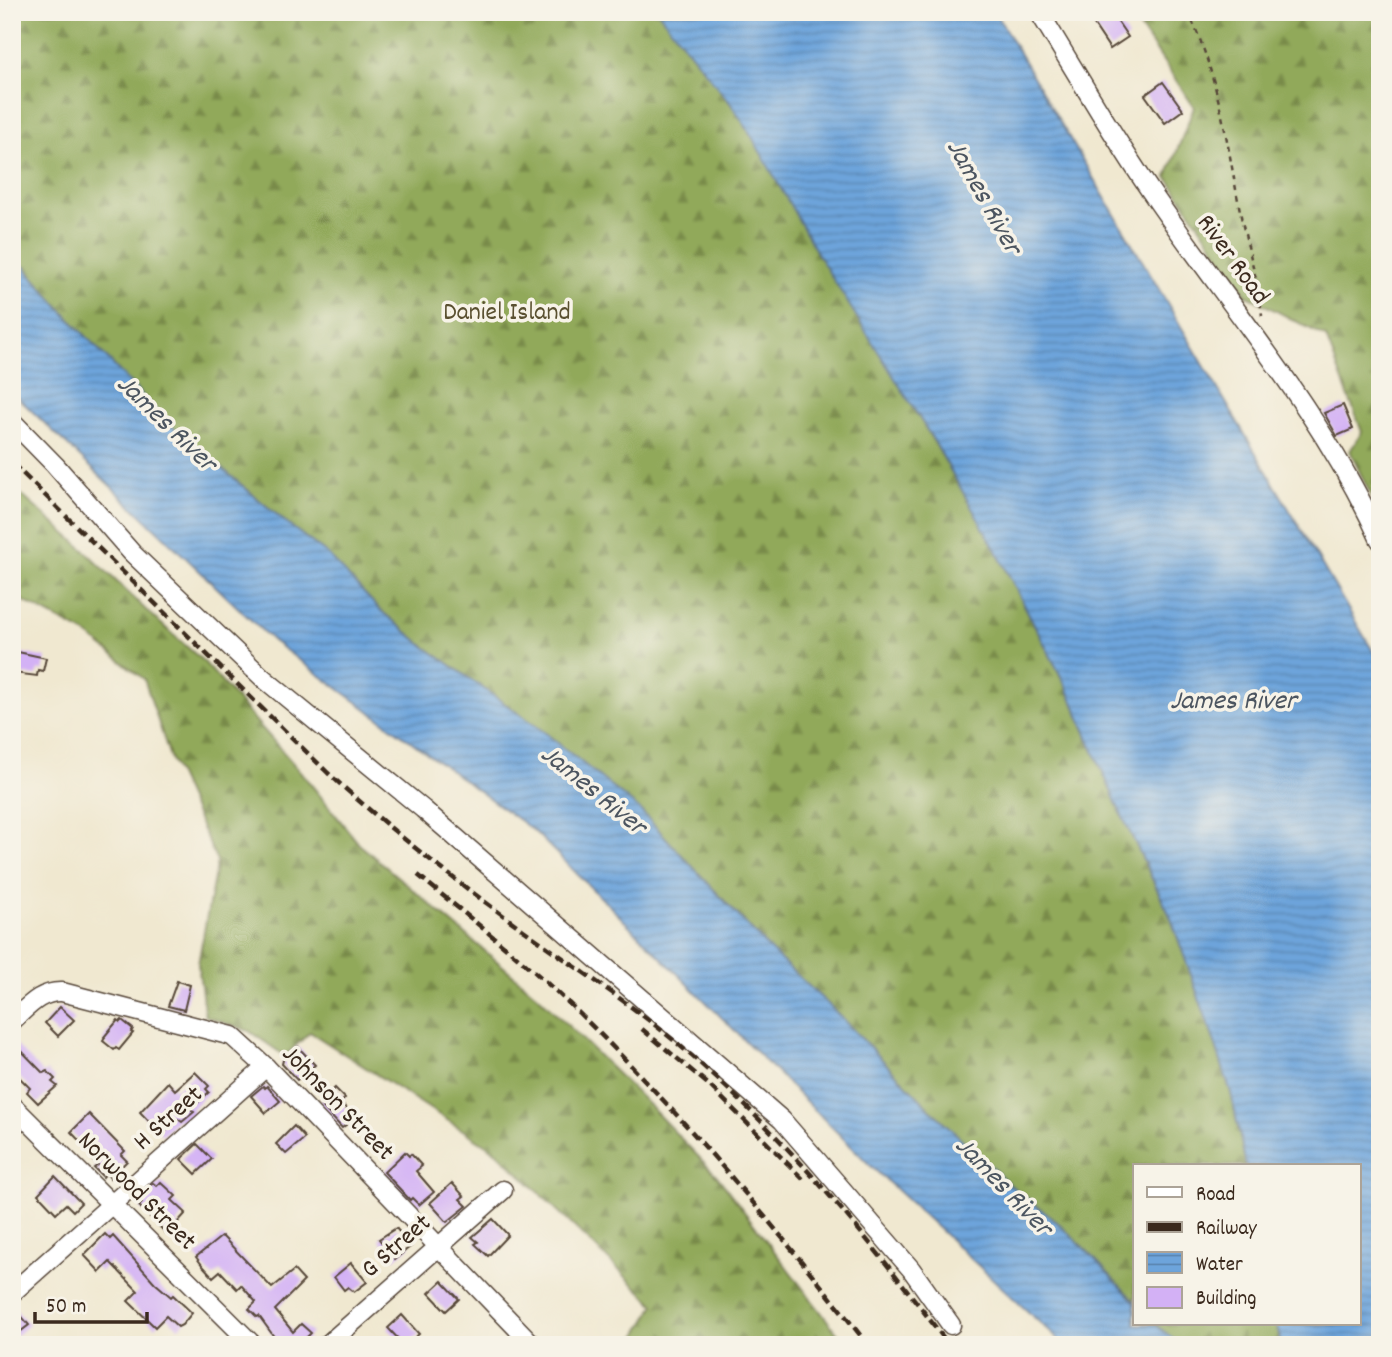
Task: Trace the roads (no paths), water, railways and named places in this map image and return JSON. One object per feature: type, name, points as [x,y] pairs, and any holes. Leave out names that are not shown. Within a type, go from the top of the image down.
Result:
[{"type":"street","name":"River Road","points":[[1039,12],[1134,166],[1259,344],[1351,482],[1380,540]]},
{"type":"street","points":[[12,421],[55,465],[132,553],[263,677],[423,808],[782,1120],[911,1269],[951,1325]]},
{"type":"street","name":"Johnson Street","points":[[12,1021],[36,1000],[50,992],[62,992],[232,1036],[266,1067],[533,1345]]},
{"type":"street","name":"H Street","points":[[12,1293],[266,1067]]},
{"type":"street","name":"Norwood Street","points":[[12,1105],[253,1345]]},
{"type":"street","name":"G Street","points":[[327,1345],[503,1190]]},
{"type":"water","name":"James River","points":[[658,12],[995,12],[1380,663],[1380,1345],[1278,1345],[1280,1338],[1277,1326],[1360,1326],[1360,1164],[1246,1164],[1231,1093],[1170,916],[1117,805],[1068,690],[998,554],[935,443],[820,258],[731,104]]},
{"type":"water","name":"James River","points":[[12,253],[167,422],[327,554],[380,610],[424,646],[543,731],[639,809],[771,951],[829,1005],[930,1109],[1010,1185],[1056,1221],[1091,1255],[1133,1300],[1133,1326],[1157,1326],[1182,1345],[1064,1345],[872,1167],[534,831],[273,641],[12,392]]},
{"type":"railway","points":[[12,463],[351,794],[472,892],[651,1022],[728,1089],[828,1194],[890,1268],[949,1345]]},
{"type":"railway","points":[[418,875],[540,977],[618,1052],[729,1174],[868,1345]]},
{"type":"railway","points":[[642,1029],[709,1085],[803,1179]]},
{"type":"park label","name":"Daniel Island","points":[[507,313]]}]
